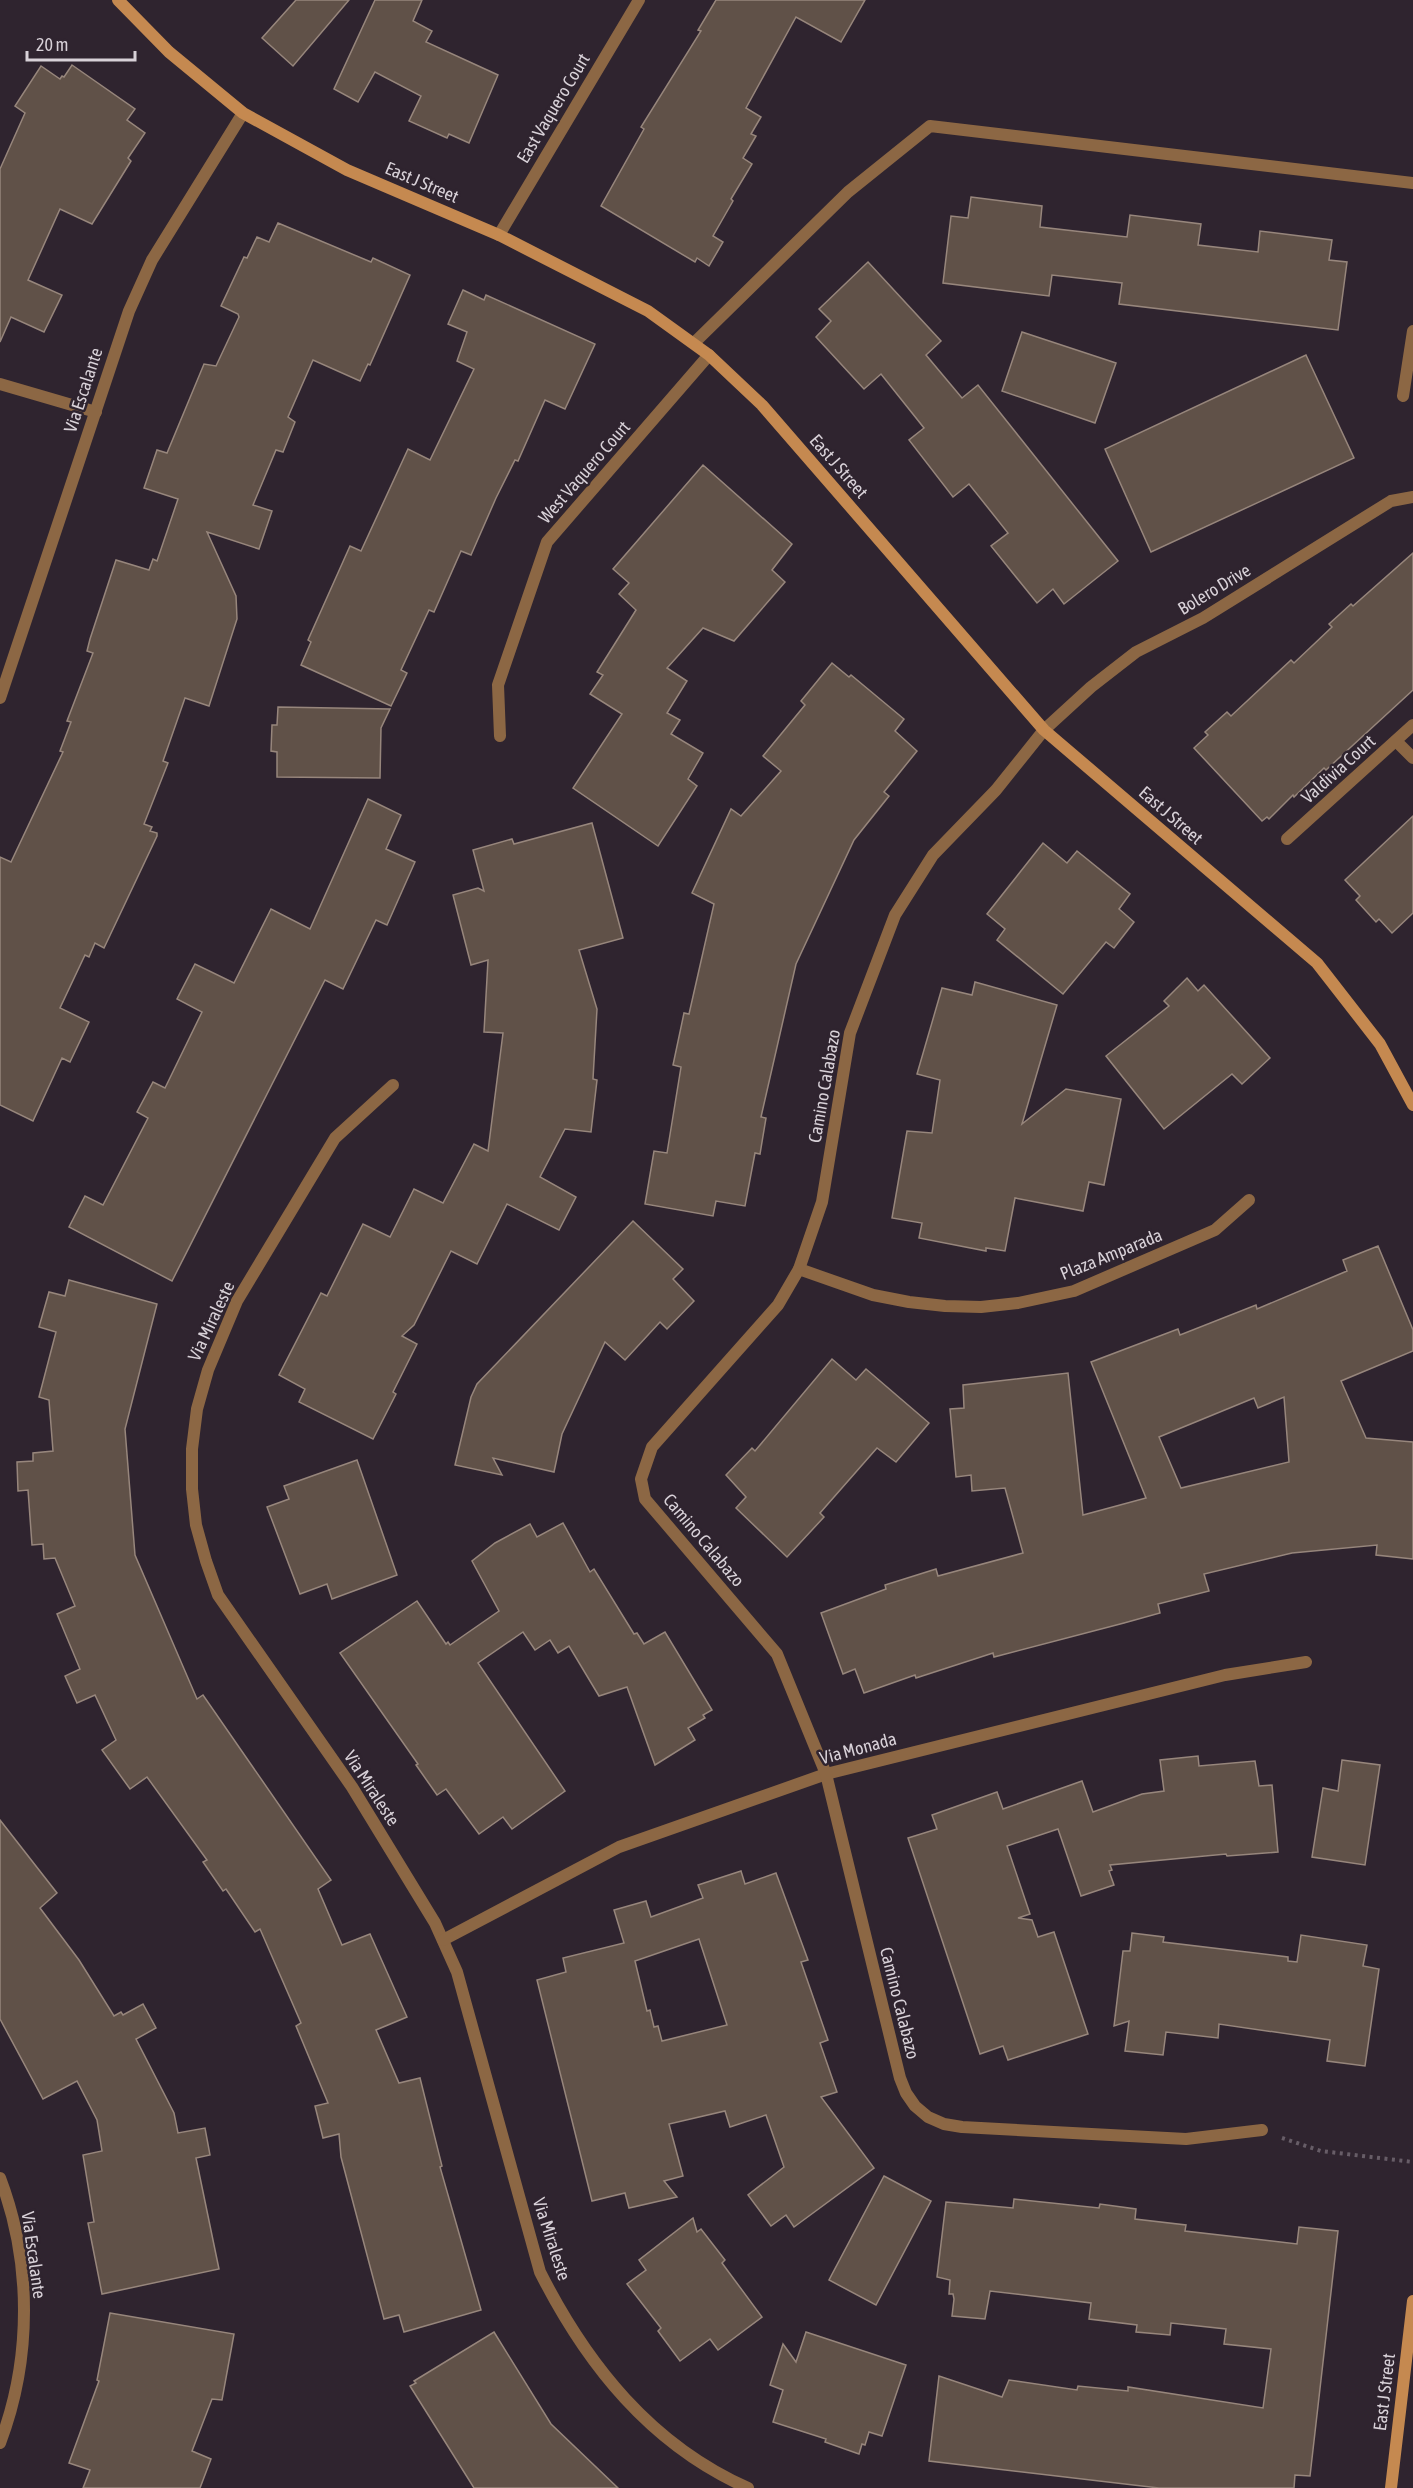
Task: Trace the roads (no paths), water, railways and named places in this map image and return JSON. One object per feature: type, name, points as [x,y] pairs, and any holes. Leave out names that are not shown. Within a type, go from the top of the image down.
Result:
[{"type":"street","name":"East J Street","points":[[118,0],[178,60],[243,114],[347,170],[499,235],[648,311],[709,355],[762,405],[1044,730],[1317,963],[1380,1044],[1413,1105]]},
{"type":"street","name":"East Vaquero Court","points":[[499,235],[639,0]]},
{"type":"street","name":"Via Escalante","points":[[0,698],[129,311],[152,260],[243,114]]},
{"type":"street","points":[[694,343],[848,192],[930,126],[1413,183]]},
{"type":"street","points":[[1403,396],[1413,331]]},
{"type":"street","name":"West Vaquero Court","points":[[500,736],[498,685],[547,542],[709,355]]},
{"type":"street","points":[[0,384],[96,412]]},
{"type":"street","name":"Bolero Drive","points":[[1044,730],[1091,687],[1136,652],[1203,618],[1391,501],[1413,497]]},
{"type":"street","name":"Valdivia Court","points":[[1287,839],[1413,725]]},
{"type":"street","name":"Camino Calabazo","points":[[1044,730],[996,790],[933,855],[895,915],[850,1033],[822,1202],[799,1269],[778,1305],[652,1447],[641,1479],[645,1499],[777,1654],[826,1774],[900,2078],[911,2100],[928,2116],[944,2124],[989,2130],[1129,2134],[1186,2139],[1262,2130]]},
{"type":"street","points":[[1396,741],[1413,758]]},
{"type":"street","name":"Via Miraleste","points":[[393,1085],[335,1138],[237,1301],[208,1370],[197,1408],[192,1449],[192,1489],[196,1525],[218,1595],[352,1788],[435,1923],[443,1940],[457,1972],[540,2272],[562,2315],[588,2356],[619,2393],[653,2426],[692,2457],[748,2488]]},
{"type":"street","name":"Plaza Amparada","points":[[799,1269],[873,1294],[909,1302],[945,1306],[1018,1304],[1074,1291],[1215,1230],[1249,1200]]},
{"type":"street","name":"Via Monada","points":[[443,1940],[619,1847],[826,1774],[1225,1675],[1306,1662]]},
{"type":"street","name":"Via Escalante","points":[[0,2178],[15,2228],[22,2274],[24,2320],[21,2366],[12,2411],[0,2443]]},
{"type":"street","name":"East J Street","points":[[1391,2488],[1413,2301]]}]
